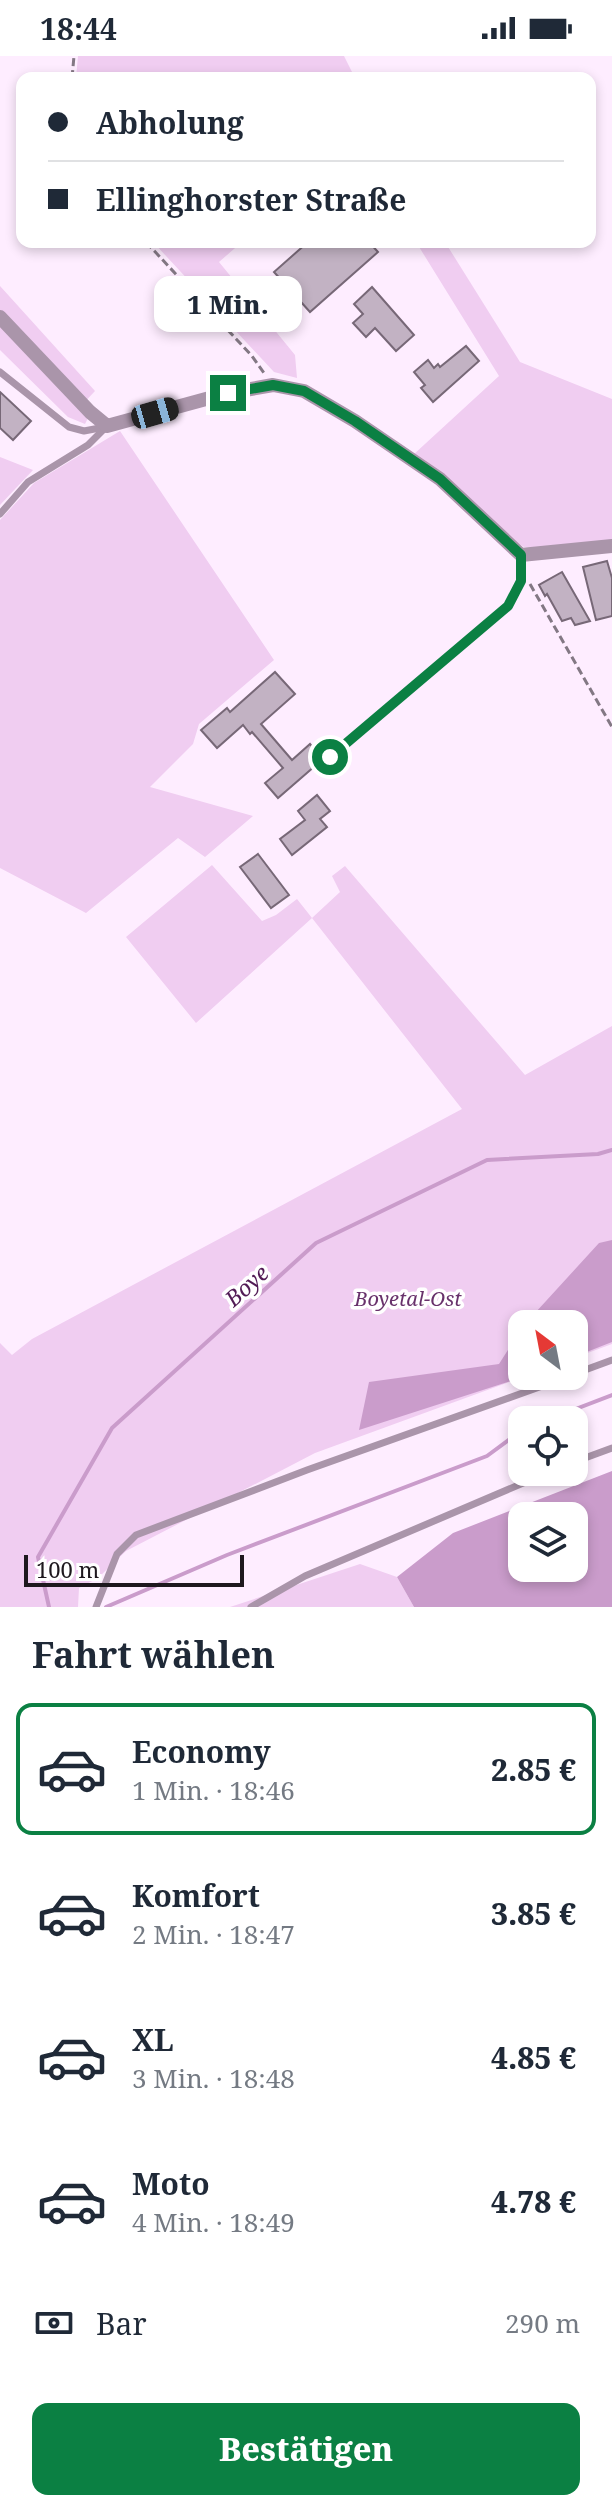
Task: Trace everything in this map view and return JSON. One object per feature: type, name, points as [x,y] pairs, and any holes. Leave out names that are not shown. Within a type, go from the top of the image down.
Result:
[{"type":"street","points":[[0,317],[107,426],[228,393],[273,385],[304,391],[355,421],[440,479],[521,555],[612,546]]},
{"type":"lane","points":[[0,372],[69,427],[84,431],[107,426]]},
{"type":"lane","points":[[0,514],[28,482],[88,445],[107,426]]},
{"type":"lane","points":[[330,757],[508,606],[518,591],[523,571],[521,555]]},
{"type":"lane","points":[[588,1369],[612,1360]]},
{"type":"lane","points":[[96,1607],[117,1554],[136,1535],[530,1390]]},
{"type":"lane","points":[[588,1457],[612,1448]]},
{"type":"lane","points":[[251,1607],[305,1576],[516,1486]]},
{"type":"path","points":[[152,248],[252,356],[273,385]]},
{"type":"path","points":[[523,571],[612,727]]},
{"type":"green space","points":[[78,56],[344,56],[352,72],[77,72]]},
{"type":"green space","points":[[159,248],[235,248],[219,262],[295,355],[297,378],[274,372]]},
{"type":"green space","points":[[420,248],[449,248],[520,362],[612,399],[612,540],[524,547],[508,537],[413,455],[499,376]]},
{"type":"green space","points":[[0,286],[95,391],[80,407],[89,416],[85,424],[68,417],[0,350]]},
{"type":"green space","points":[[120,431],[274,660],[199,724],[193,744],[150,787],[253,816],[205,857],[178,838],[86,913],[0,868],[0,520],[34,483]]},
{"type":"green space","points":[[0,457],[33,470],[0,505]]},
{"type":"green space","points":[[212,865],[262,921],[297,899],[312,918],[196,1023],[126,937]]},
{"type":"green space","name":"Boyetal-Ost","points":[[345,866],[525,1075],[612,1026],[612,1344],[588,1353],[588,1310],[508,1310],[508,1383],[315,1453],[126,1551],[98,1578],[79,1588],[78,1607],[0,1607],[0,1343],[12,1355],[32,1339],[462,1109],[312,918],[340,892],[332,876]]},
{"type":"green space","points":[[360,1564],[397,1577],[414,1607],[230,1607]]},
{"type":"shaded area","points":[[612,1240],[612,1342],[588,1351],[588,1310],[538,1310],[599,1243]]},
{"type":"shaded area","points":[[508,1350],[508,1382],[359,1430],[369,1382],[499,1364]]},
{"type":"shaded area","points":[[612,1471],[612,1607],[414,1607],[397,1577],[453,1533],[508,1512],[508,1582],[588,1582],[588,1502],[532,1502],[574,1486],[588,1486],[588,1480]]},
{"type":"building","points":[[301,248],[374,248],[378,252],[310,312],[274,272]]},
{"type":"building","points":[[372,287],[414,335],[396,351],[375,328],[366,337],[353,323],[363,314],[354,304]]},
{"type":"building","points":[[466,346],[479,361],[433,402],[421,388],[425,385],[414,372],[428,360],[434,368],[438,364],[440,367]]},
{"type":"building","points":[[0,392],[31,421],[13,440],[0,428]]},
{"type":"building","points":[[607,561],[612,578],[612,616],[596,620],[583,567]]},
{"type":"building","points":[[562,572],[590,621],[575,625],[571,618],[562,621],[547,594],[545,596],[539,585]]},
{"type":"building","points":[[275,672],[295,694],[261,724],[292,760],[310,744],[323,759],[278,798],[265,783],[283,768],[252,732],[250,734],[243,725],[217,748],[201,730],[227,708],[230,712]]},
{"type":"building","points":[[317,795],[330,811],[320,819],[327,827],[292,855],[280,839],[305,820],[298,811]]},
{"type":"building","points":[[258,854],[289,895],[271,908],[240,867]]},
{"type":"waterway","name":"Boye","points":[[49,1607],[38,1557],[112,1428],[316,1243],[487,1160],[598,1154],[612,1150]]},
{"type":"waterway","name":"Boye","points":[[583,1406],[612,1395]]},
{"type":"waterway","name":"Boye","points":[[106,1607],[227,1555],[487,1456],[508,1440]]},
{"type":"route","points":[[228,393],[273,385],[304,391],[355,421],[440,479],[521,555],[521,581],[508,606],[330,757]]}]
